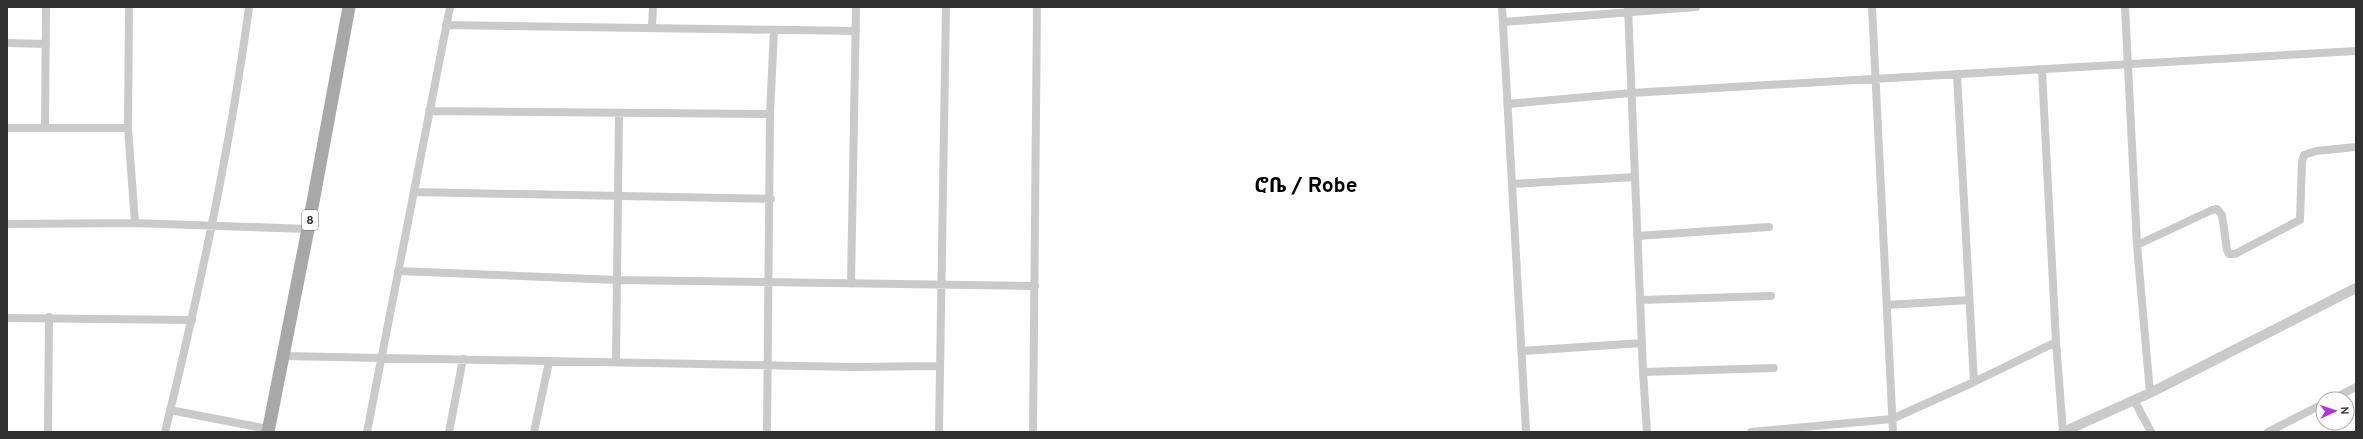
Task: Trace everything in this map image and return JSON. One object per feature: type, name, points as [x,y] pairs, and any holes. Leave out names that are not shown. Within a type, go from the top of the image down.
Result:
[{"type":"main road","name":"8","points":[[268,431],[308,229],[349,7]]},
{"type":"street","points":[[45,128],[46,7]]},
{"type":"street","points":[[129,7],[128,128],[135,223]]},
{"type":"street","points":[[165,432],[192,320],[212,226],[238,86],[249,7]]},
{"type":"street","points":[[367,432],[450,7]]},
{"type":"street","points":[[652,27],[653,7]]},
{"type":"street","points":[[851,284],[856,7]]},
{"type":"street","points":[[938,432],[942,285],[946,7]]},
{"type":"street","points":[[1033,432],[1037,7]]},
{"type":"street","points":[[1502,7],[1526,432]]},
{"type":"street","points":[[1503,22],[1628,9],[1696,7]]},
{"type":"street","points":[[1872,7],[1877,79],[1893,432]]},
{"type":"street","points":[[2125,7],[2137,245],[2150,393]]},
{"type":"street","points":[[1628,9],[1643,372],[1647,432]]},
{"type":"street","points":[[446,24],[856,31]]},
{"type":"street","points":[[767,432],[771,199],[770,114],[774,30]]},
{"type":"street","points":[[7,43],[46,44]]},
{"type":"street","points":[[1508,104],[1631,93],[2356,51]]},
{"type":"street","points":[[2042,70],[2056,342],[2063,432],[2150,393],[2356,288]]},
{"type":"street","points":[[1957,75],[1974,382]]},
{"type":"street","points":[[429,111],[770,114]]},
{"type":"street","points":[[616,361],[619,113]]},
{"type":"street","points":[[7,128],[128,128]]},
{"type":"street","points":[[2137,245],[2212,210],[2217,210],[2222,215],[2227,250],[2229,254],[2235,254],[2300,220],[2302,162],[2304,155],[2316,151],[2356,147]]},
{"type":"street","points":[[1512,184],[1635,177]]},
{"type":"street","points":[[414,192],[771,199]]},
{"type":"street","points":[[7,224],[135,223],[308,229]]},
{"type":"street","points":[[1637,236],[1769,226]]},
{"type":"street","points":[[398,271],[618,280],[1035,286]]},
{"type":"street","points":[[1640,300],[1770,296]]},
{"type":"street","points":[[1887,305],[1969,300]]},
{"type":"street","points":[[7,318],[50,317],[192,320]]},
{"type":"street","points":[[48,432],[50,317]]},
{"type":"street","points":[[1751,432],[1892,419],[1974,382],[2056,342]]},
{"type":"street","points":[[1522,351],[1642,343]]},
{"type":"street","points":[[283,356],[382,359],[463,358],[549,362],[616,361],[768,365],[940,366]]},
{"type":"street","points":[[449,432],[463,358]]},
{"type":"street","points":[[534,432],[549,362]]},
{"type":"street","points":[[1643,372],[1774,368]]},
{"type":"street","points":[[2134,400],[2151,432]]},
{"type":"street","points":[[2268,432],[2315,408]]},
{"type":"street","points":[[170,410],[268,431]]},
{"type":"district","name":"ሮቤ / Robe","points":[[1306,185]]}]
